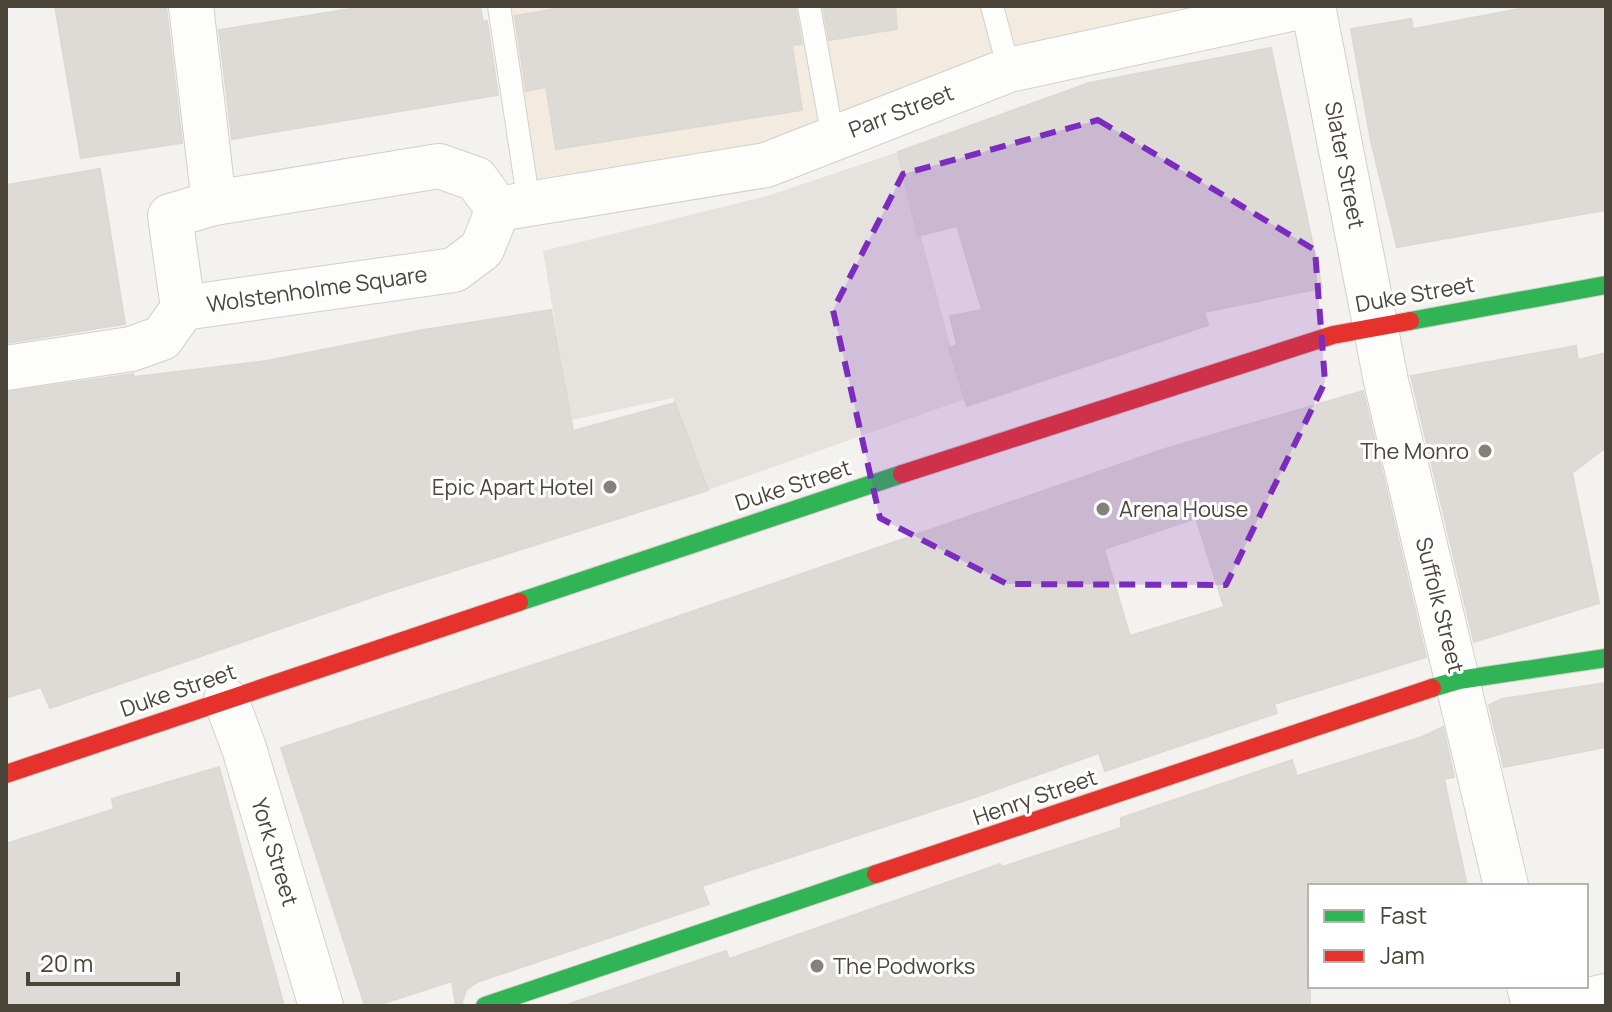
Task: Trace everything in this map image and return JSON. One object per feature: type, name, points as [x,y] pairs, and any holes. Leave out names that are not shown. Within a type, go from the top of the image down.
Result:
[{"type":"street","points":[[191,6],[214,203]]},
{"type":"street","name":"Parr Street","points":[[514,207],[766,165],[1009,70],[1304,6]]},
{"type":"street","name":"Slater Street","points":[[1313,6],[1375,324]]},
{"type":"street","name":"Wolstenholme Square","points":[[439,166],[476,179],[514,207],[482,249],[454,270],[183,308],[170,216],[214,203],[439,166]]},
{"type":"street","name":"Duke Street","points":[[6,774],[1103,407],[1375,324],[1606,285]]},
{"type":"street","points":[[6,368],[131,349],[162,338],[183,308]]},
{"type":"street","name":"Suffolk Street","points":[[1375,324],[1506,884]]},
{"type":"street","name":"Henry Street","points":[[485,1006],[1459,680],[1606,658]]},
{"type":"street","name":"York Street","points":[[226,700],[244,748],[321,1006]]},
{"type":"street","points":[[1563,1006],[1606,996]]},
{"type":"lane","points":[[499,6],[514,207]]},
{"type":"lane","points":[[809,6],[833,138]]},
{"type":"lane","points":[[992,6],[1009,70]]},
{"type":"highlighted area","points":[[1098,120],[1315,250],[1325,382],[1226,585],[1007,584],[880,518],[833,310],[903,174]]},
{"type":"shaded area","points":[[499,6],[1304,6],[833,138],[529,204]]},
{"type":"shaded area","points":[[898,152],[965,399],[708,490],[673,398],[571,420],[543,251],[767,196]]},
{"type":"building","points":[[55,6],[166,6],[182,143],[81,158]]},
{"type":"building","points":[[369,6],[480,6],[483,22],[487,21],[498,95],[232,139],[219,30]]},
{"type":"building","points":[[573,6],[795,6],[802,44],[792,45],[802,110],[556,149],[546,87],[526,91],[515,16]]},
{"type":"building","points":[[823,6],[895,6],[897,29],[829,40]]},
{"type":"building","points":[[1536,6],[1606,6],[1606,210],[1397,247],[1371,141],[1351,29],[1411,19],[1413,29]]},
{"type":"building","points":[[1271,48],[1322,288],[1204,312],[1208,325],[967,406],[949,348],[957,345],[950,316],[982,310],[957,226],[918,236],[898,152],[1089,83]]},
{"type":"building","points":[[100,169],[125,324],[6,343],[6,185]]},
{"type":"building","points":[[551,310],[573,431],[675,403],[708,490],[387,592],[50,708],[41,687],[6,698],[6,392],[133,374],[134,377],[266,361],[423,330]]},
{"type":"building","points":[[1576,346],[1578,360],[1606,353],[1606,447],[1572,473],[1599,603],[1474,642],[1411,376]]},
{"type":"building","points":[[1363,391],[1426,657],[1274,704],[1277,713],[1105,771],[1099,753],[702,886],[709,904],[477,982],[466,990],[461,1006],[456,1006],[452,981],[375,1006],[365,1006],[281,748],[624,635],[1165,449]],"holes":[[[1196,518],[1224,607],[1130,636],[1104,549]]]},
{"type":"building","points":[[1606,683],[1606,747],[1504,767],[1489,705],[1502,699]]},
{"type":"building","points":[[1443,727],[1454,777],[1444,779],[1467,884],[1308,884],[1310,1006],[563,1006],[726,951],[729,959],[1000,864],[1002,867],[1121,828],[1121,818],[1292,760],[1297,776],[1422,737]]},
{"type":"building","points":[[219,767],[284,1006],[6,1006],[6,844],[114,809],[112,799]]},
{"type":"traffic: fast","points":[[1410,321],[1606,285]]},
{"type":"traffic: fast","points":[[519,602],[902,474]]},
{"type":"traffic: fast","points":[[1432,688],[1459,680],[1606,658]]},
{"type":"traffic: fast","points":[[485,1006],[876,874]]},
{"type":"traffic: jam","points":[[902,474],[1333,335],[1410,321]]},
{"type":"traffic: jam","points":[[6,774],[519,602]]},
{"type":"traffic: jam","points":[[876,874],[1432,688]]},
{"type":"place","name":"The Monro","points":[[1485,451]]},
{"type":"place","name":"Epic Apart Hotel","points":[[610,487]]},
{"type":"place","name":"Arena House","points":[[1103,509]]},
{"type":"place","name":"The Podworks","points":[[817,966]]}]
